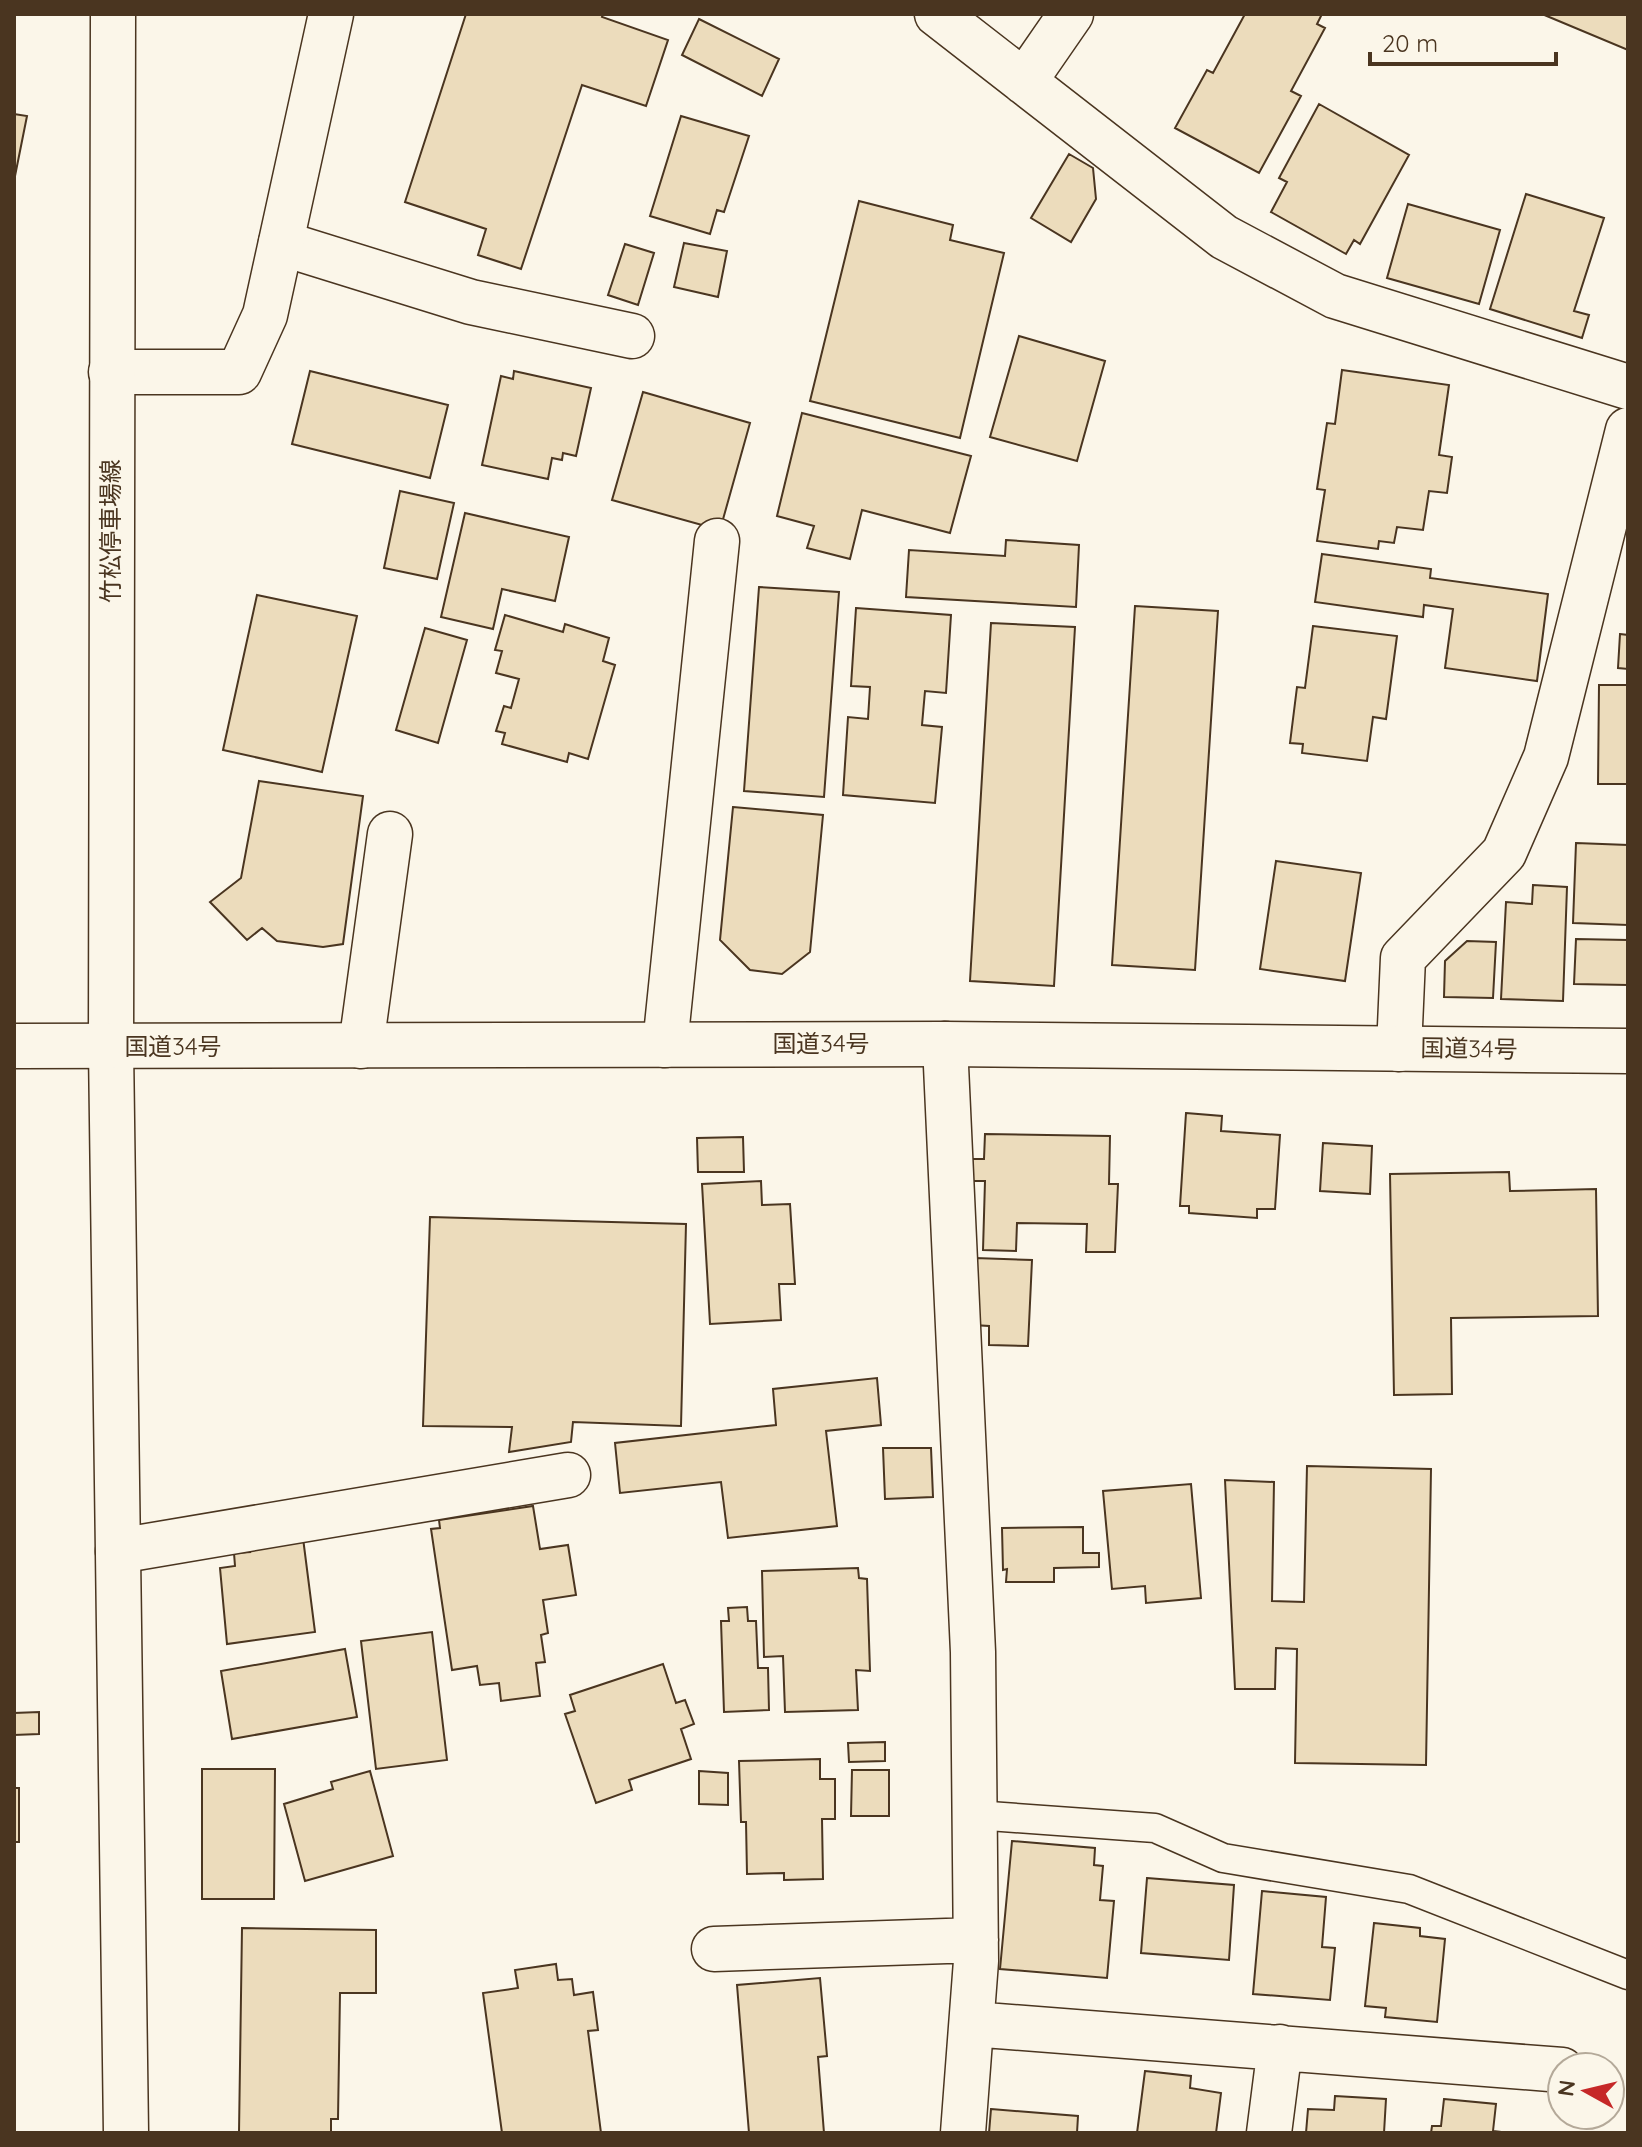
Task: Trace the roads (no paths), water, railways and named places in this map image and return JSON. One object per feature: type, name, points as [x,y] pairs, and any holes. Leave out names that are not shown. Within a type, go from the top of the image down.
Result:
[{"type":"main road","name":"竹松停車場線","points":[[113,14],[111,1048],[126,2133]]},
{"type":"main road","points":[[111,372],[239,372],[265,315],[331,14]]},
{"type":"main road","points":[[937,14],[1224,237],[1335,296],[1628,387]]},
{"type":"main road","points":[[1024,82],[1071,14]]},
{"type":"main road","points":[[281,243],[471,302],[632,336]]},
{"type":"main road","points":[[1399,1049],[1403,958],[1504,853],[1546,757],[1628,430]]},
{"type":"main road","points":[[665,1045],[717,541]]},
{"type":"main road","points":[[361,1046],[390,834]]},
{"type":"main road","points":[[945,1044],[973,1652],[976,1940],[963,2133]]},
{"type":"main road","name":"国道34号","points":[[14,1046],[945,1044],[1628,1051]]},
{"type":"main road","points":[[118,1551],[568,1475]]},
{"type":"main road","points":[[714,1949],[976,1940]]},
{"type":"main road","points":[[972,2024],[1546,2069]]},
{"type":"main road","points":[[1269,2133],[1280,2047]]},
{"type":"lane","points":[[975,1815],[1155,1828],[1223,1858],[1409,1889],[1628,1975]]}]
